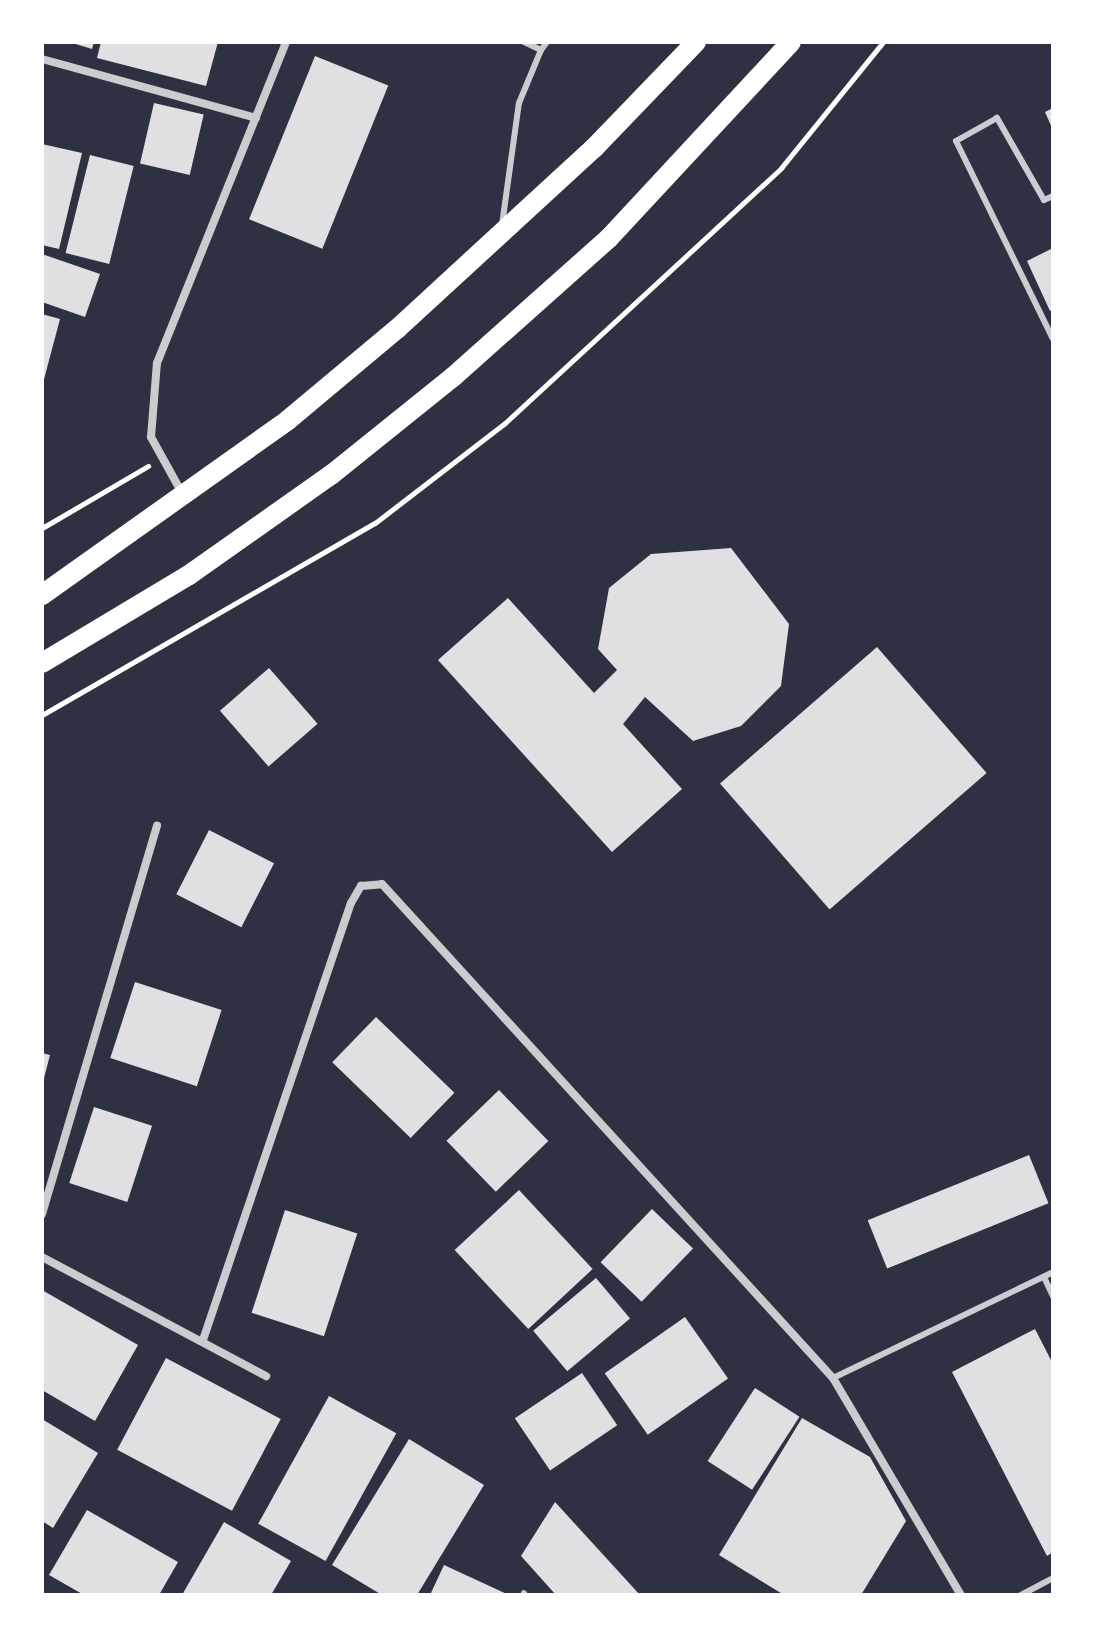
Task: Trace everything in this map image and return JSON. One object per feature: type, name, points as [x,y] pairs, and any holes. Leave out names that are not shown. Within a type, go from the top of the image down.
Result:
[{"type":"main road","points":[[42,595],[185,497],[288,420],[501,236],[696,42]]},
{"type":"main road","points":[[42,663],[189,575],[331,475],[453,377],[609,238],[791,42]]},
{"type":"street","points":[[185,497],[158,460],[149,413],[157,363],[286,42]]},
{"type":"street","points":[[42,59],[256,118]]},
{"type":"street","points":[[42,1214],[157,826]]},
{"type":"street","points":[[203,1340],[351,903],[361,886],[382,884],[833,1378],[961,1595]]},
{"type":"street","points":[[42,1257],[266,1376]]},
{"type":"lane","points":[[524,42],[541,50]]},
{"type":"lane","points":[[501,236],[519,103],[547,42]]},
{"type":"lane","points":[[1053,196],[1044,200],[997,118],[956,141],[1053,339]]},
{"type":"lane","points":[[833,1378],[1053,1272]]},
{"type":"lane","points":[[1044,1277],[1053,1296]]},
{"type":"lane","points":[[1021,1595],[1053,1578]]},
{"type":"path","points":[[42,715],[375,523],[505,423],[781,168],[883,42]]},
{"type":"path","points":[[42,528],[158,460]]},
{"type":"building","points":[[69,42],[94,42],[92,49]]},
{"type":"building","points":[[101,42],[218,42],[206,86],[97,58]]},
{"type":"building","points":[[315,56],[388,86],[322,249],[249,219]]},
{"type":"building","points":[[154,103],[204,114],[190,175],[140,163]]},
{"type":"building","points":[[1053,108],[1053,130],[1045,112]]},
{"type":"building","points":[[42,144],[82,153],[59,249],[42,245]]},
{"type":"building","points":[[90,155],[134,166],[109,264],[66,253]]},
{"type":"building","points":[[1053,248],[1053,309],[1050,311],[1027,261]]},
{"type":"building","points":[[42,254],[100,274],[85,317],[42,302]]},
{"type":"building","points":[[42,314],[60,319],[43,383],[42,382]]},
{"type":"building","points":[[731,548],[789,624],[781,686],[741,726],[693,741],[645,697],[623,724],[682,789],[612,852],[438,660],[508,598],[594,693],[617,670],[598,649],[609,588],[651,554]]},
{"type":"building","points":[[877,647],[987,773],[830,909],[720,783]]},
{"type":"building","points":[[269,668],[318,724],[268,766],[220,711]]},
{"type":"building","points":[[209,830],[274,863],[241,927],[176,894]]},
{"type":"building","points":[[135,982],[222,1010],[197,1086],[110,1058]]},
{"type":"building","points":[[376,1017],[454,1093],[411,1138],[332,1062]]},
{"type":"building","points":[[42,1053],[50,1055],[43,1082],[42,1082]]},
{"type":"building","points":[[499,1090],[548,1141],[496,1192],[446,1141]]},
{"type":"building","points":[[94,1107],[152,1126],[127,1202],[69,1183]]},
{"type":"building","points":[[1029,1155],[1048,1203],[887,1268],[868,1220]]},
{"type":"building","points":[[519,1190],[593,1269],[528,1329],[455,1250]]},
{"type":"building","points":[[652,1209],[693,1249],[642,1302],[601,1262]]},
{"type":"building","points":[[285,1210],[357,1233],[324,1336],[252,1313]]},
{"type":"building","points":[[596,1278],[630,1319],[567,1371],[533,1331]]},
{"type":"building","points":[[42,1290],[138,1345],[95,1421],[42,1390]]},
{"type":"building","points":[[685,1317],[728,1378],[648,1435],[605,1373]]},
{"type":"building","points":[[1035,1329],[1053,1364],[1053,1552],[1047,1556],[952,1372]]},
{"type":"building","points":[[166,1358],[281,1419],[232,1511],[117,1450]]},
{"type":"building","points":[[582,1373],[617,1425],[550,1471],[515,1418]]},
{"type":"building","points":[[755,1388],[799,1417],[752,1490],[708,1461]]},
{"type":"building","points":[[329,1396],[396,1433],[326,1561],[258,1524]]},
{"type":"building","points":[[802,1418],[870,1457],[906,1521],[861,1595],[784,1595],[719,1555]]},
{"type":"building","points":[[42,1419],[98,1453],[53,1528],[42,1521]]},
{"type":"building","points":[[409,1439],[484,1485],[417,1595],[382,1595],[332,1565]]},
{"type":"building","points":[[555,1502],[640,1595],[556,1595],[521,1556]]},
{"type":"building","points":[[87,1510],[178,1562],[159,1595],[84,1595],[49,1575]]},
{"type":"building","points":[[224,1522],[291,1561],[271,1595],[182,1595]]},
{"type":"building","points":[[444,1565],[509,1595],[430,1595]]}]
